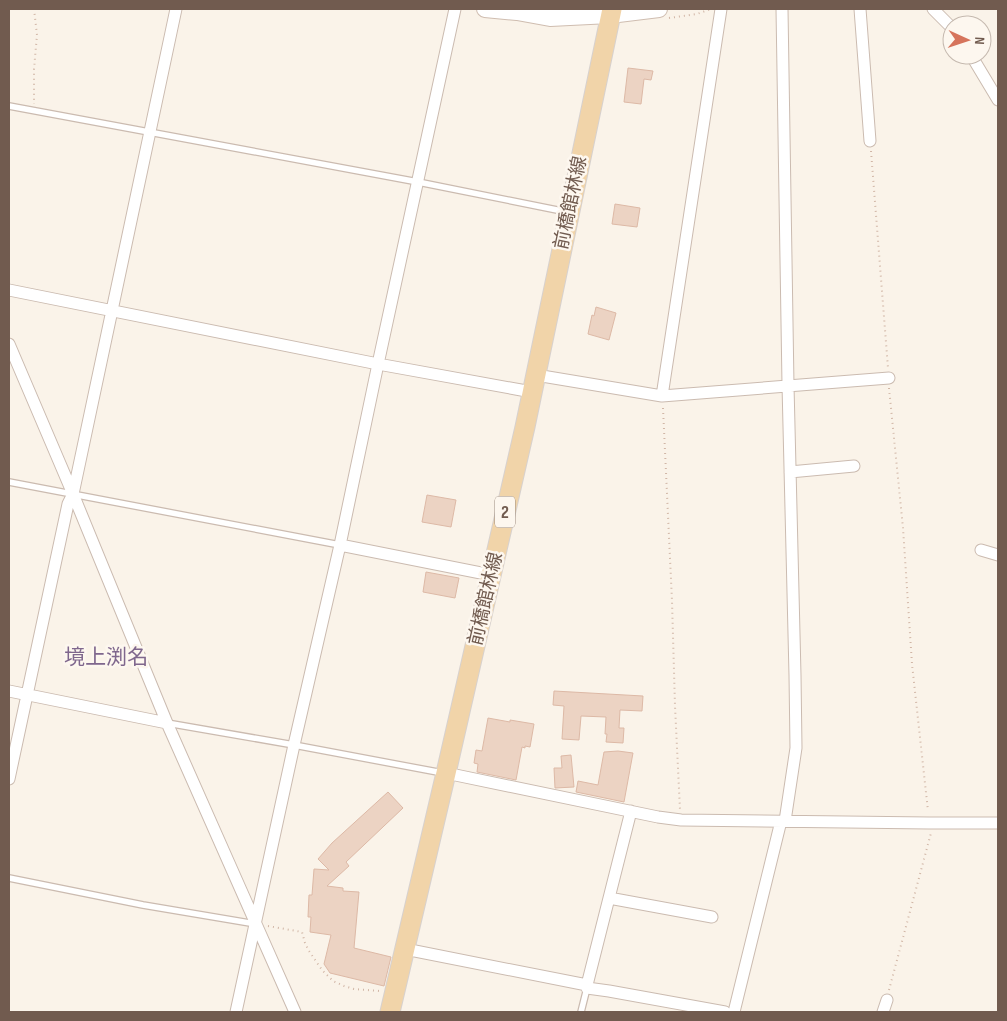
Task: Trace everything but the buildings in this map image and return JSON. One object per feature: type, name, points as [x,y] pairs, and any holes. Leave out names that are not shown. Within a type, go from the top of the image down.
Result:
[{"type":"main road","points":[[486,9],[550,18],[611,12],[662,14]]},
{"type":"main road","name":"前橋館林線","points":[[390,1012],[534,383],[611,12]]},
{"type":"street","points":[[9,779],[68,504],[73,494],[176,9]]},
{"type":"street","points":[[236,1012],[294,745],[340,546],[455,9]]},
{"type":"street","points":[[662,396],[721,9]]},
{"type":"street","points":[[734,1012],[783,821],[796,748],[782,9]]},
{"type":"street","points":[[860,9],[870,141]]},
{"type":"street","points":[[933,9],[942,18]]},
{"type":"street","points":[[979,65],[993,83],[998,100]]},
{"type":"street","points":[[9,290],[378,364],[662,396],[889,378]]},
{"type":"street","points":[[9,344],[167,723],[295,1012]]},
{"type":"street","points":[[790,472],[854,466]]},
{"type":"street","points":[[340,546],[491,575]]},
{"type":"street","points":[[981,550],[998,555]]},
{"type":"street","points":[[9,691],[167,723]]},
{"type":"street","points":[[446,773],[680,820],[998,823]]},
{"type":"street","points":[[587,986],[631,811]]},
{"type":"street","points":[[609,898],[712,917]]},
{"type":"street","points":[[405,949],[609,991],[725,1012]]},
{"type":"street","points":[[883,1012],[887,1000]]},
{"type":"lane","points":[[9,106],[569,212]]},
{"type":"lane","points":[[9,482],[340,546]]},
{"type":"lane","points":[[167,723],[446,773]]},
{"type":"lane","points":[[9,878],[143,905],[256,924]]},
{"type":"lane","points":[[581,1012],[587,986]]},
{"type":"path","points":[[34,9],[37,35],[34,69],[34,110]]},
{"type":"path","points":[[662,14],[697,14],[713,9]]},
{"type":"path","points":[[870,141],[903,528],[912,664],[931,823],[928,850],[887,1000]]},
{"type":"path","points":[[662,396],[680,820]]},
{"type":"path","points":[[256,924],[302,932],[304,943],[309,951],[322,970],[334,981],[354,989],[394,993]]},
{"type":"district","name":"境上渕名","points":[[106,657]]}]
